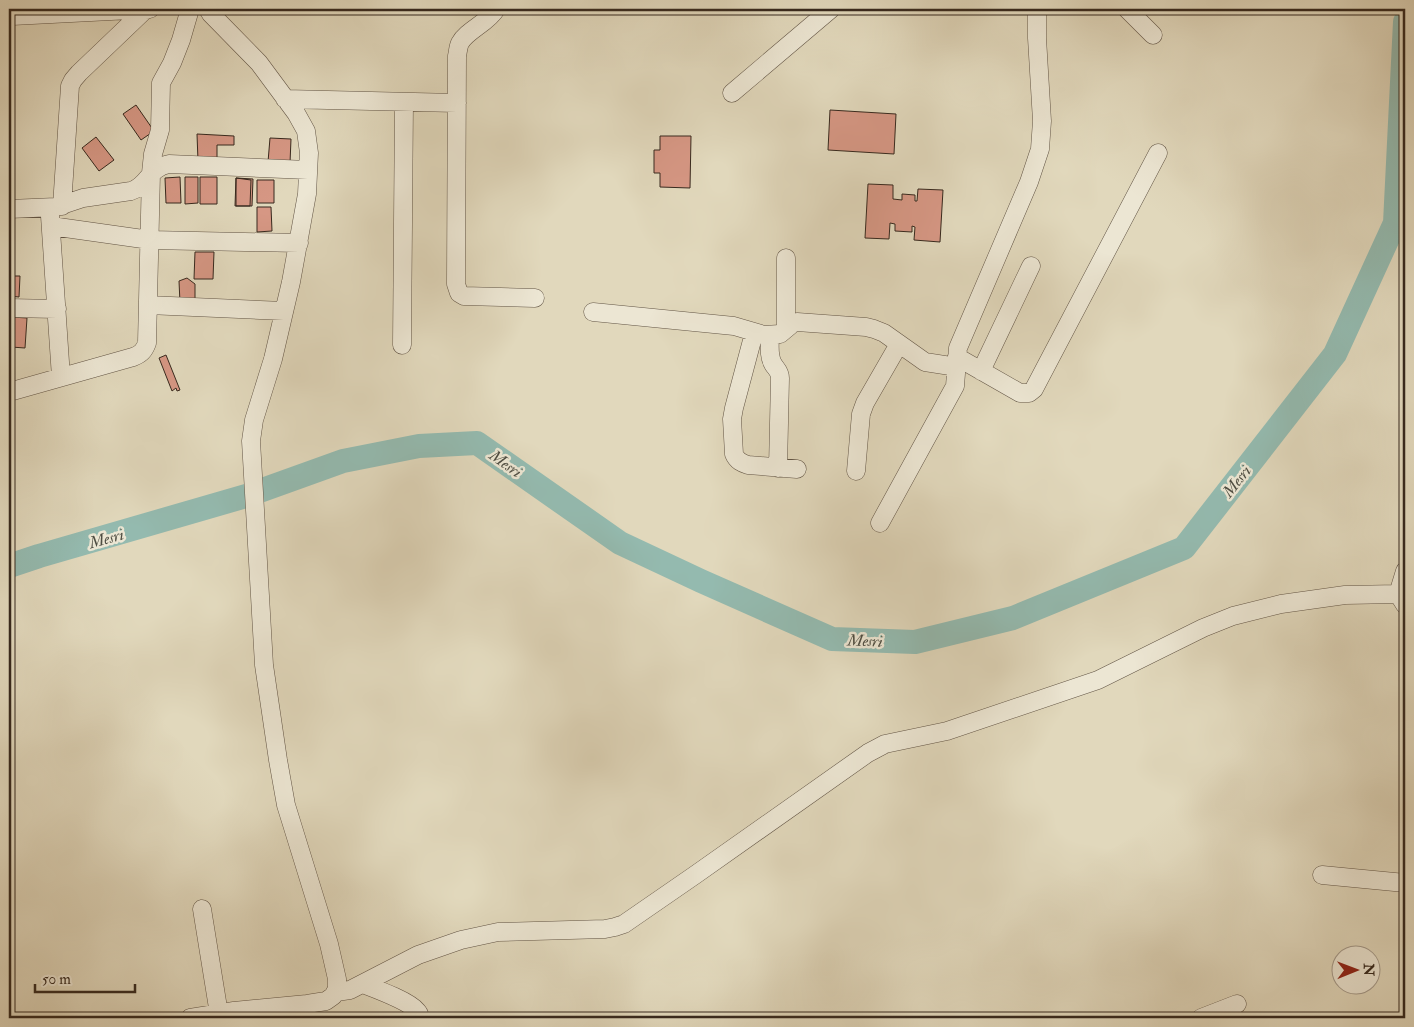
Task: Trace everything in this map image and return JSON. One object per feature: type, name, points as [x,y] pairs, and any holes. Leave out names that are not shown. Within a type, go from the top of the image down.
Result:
[{"type":"street","points":[[61,377],[51,226],[56,207],[70,86],[72,80],[146,9]]},
{"type":"street","points":[[12,16],[150,9]]},
{"type":"street","points":[[9,392],[141,354],[145,349],[147,343],[151,173],[153,154],[160,130],[161,83],[172,63],[190,9]]},
{"type":"street","points":[[190,1018],[280,1013],[307,1004],[326,1001],[334,996],[336,992],[337,979],[329,944],[286,805],[278,760],[264,665],[251,441],[254,420],[284,312],[299,243],[307,194],[309,153],[306,131],[296,113],[259,63],[208,9]]},
{"type":"street","points":[[496,9],[494,13],[466,36],[460,44],[458,56],[456,284],[459,293],[464,296],[535,298]]},
{"type":"street","points":[[732,93],[831,9]]},
{"type":"street","points":[[880,524],[955,386],[958,348],[1029,182],[1040,149],[1042,121],[1037,38],[1038,9]]},
{"type":"street","points":[[1127,9],[1153,35]]},
{"type":"street","points":[[286,99],[457,103]]},
{"type":"street","points":[[402,344],[404,102]]},
{"type":"street","points":[[593,312],[734,326],[762,334],[780,334],[796,322],[866,327],[884,333],[925,362],[957,362],[981,371],[1020,393],[1029,392],[1034,389],[1158,153]]},
{"type":"street","points":[[9,209],[56,207],[83,198],[136,189],[151,173],[162,165],[169,164],[308,170]]},
{"type":"street","points":[[51,226],[150,240],[299,243]]},
{"type":"street","points":[[786,258],[786,329]]},
{"type":"street","points":[[981,371],[1031,266]]},
{"type":"street","points":[[148,305],[284,312]]},
{"type":"street","points":[[9,308],[57,309]]},
{"type":"street","points":[[762,334],[734,408],[732,419],[733,449],[736,458],[741,463],[797,469]]},
{"type":"street","points":[[762,334],[772,362],[779,371],[780,378],[778,468]]},
{"type":"street","points":[[856,471],[861,414],[865,403],[899,344]]},
{"type":"street","points":[[336,992],[340,993],[350,990],[418,955],[461,940],[498,932],[605,929],[624,924],[868,752],[885,744],[947,731],[1098,680],[1202,628],[1233,616],[1290,602],[1403,589]]},
{"type":"street","points":[[1322,875],[1405,883]]},
{"type":"street","points":[[202,909],[215,1016]]},
{"type":"street","points":[[363,984],[384,992],[416,1009],[420,1018]]},
{"type":"street","points":[[1200,1018],[1238,1004]]},
{"type":"building","points":[[136,105],[154,131],[141,140],[123,114]]},
{"type":"building","points":[[830,110],[896,114],[894,154],[828,150]]},
{"type":"building","points":[[197,134],[234,136],[234,145],[217,145],[217,161],[198,161]]},
{"type":"building","points":[[660,136],[691,136],[690,188],[660,187],[660,173],[654,173],[654,150],[660,150]]},
{"type":"building","points":[[96,137],[114,160],[99,171],[82,148]]},
{"type":"building","points":[[270,138],[291,139],[290,163],[268,162]]},
{"type":"building","points":[[180,177],[181,203],[166,203],[165,178]]},
{"type":"building","points":[[185,177],[198,177],[198,203],[185,204]]},
{"type":"building","points":[[200,177],[217,177],[217,204],[200,204]]},
{"type":"building","points":[[236,178],[251,180],[250,206],[236,206]]},
{"type":"building","points":[[236,178],[253,179],[252,206],[235,206]]},
{"type":"building","points":[[257,180],[274,180],[274,203],[257,203]]},
{"type":"building","points":[[868,184],[893,185],[893,199],[902,200],[902,194],[915,195],[915,201],[917,201],[918,189],[943,190],[940,242],[914,240],[915,227],[912,226],[912,232],[895,231],[895,224],[890,223],[889,239],[865,238]]},
{"type":"building","points":[[257,207],[271,207],[272,231],[257,232]]},
{"type":"building","points":[[195,252],[214,252],[213,279],[194,279]]},
{"type":"building","points":[[9,276],[20,276],[19,297],[9,296]]},
{"type":"building","points":[[187,278],[195,284],[195,302],[180,303],[179,281]]},
{"type":"building","points":[[12,317],[27,318],[25,348],[11,347]]},
{"type":"building","points":[[166,355],[180,390],[177,391],[176,388],[172,391],[159,358]]},
{"type":"waterway","name":"Mesri","points":[[9,566],[246,496],[343,461],[419,446],[477,443],[620,543],[832,639],[915,642],[1013,618],[1184,548],[1335,354],[1395,223],[1405,22]]}]
